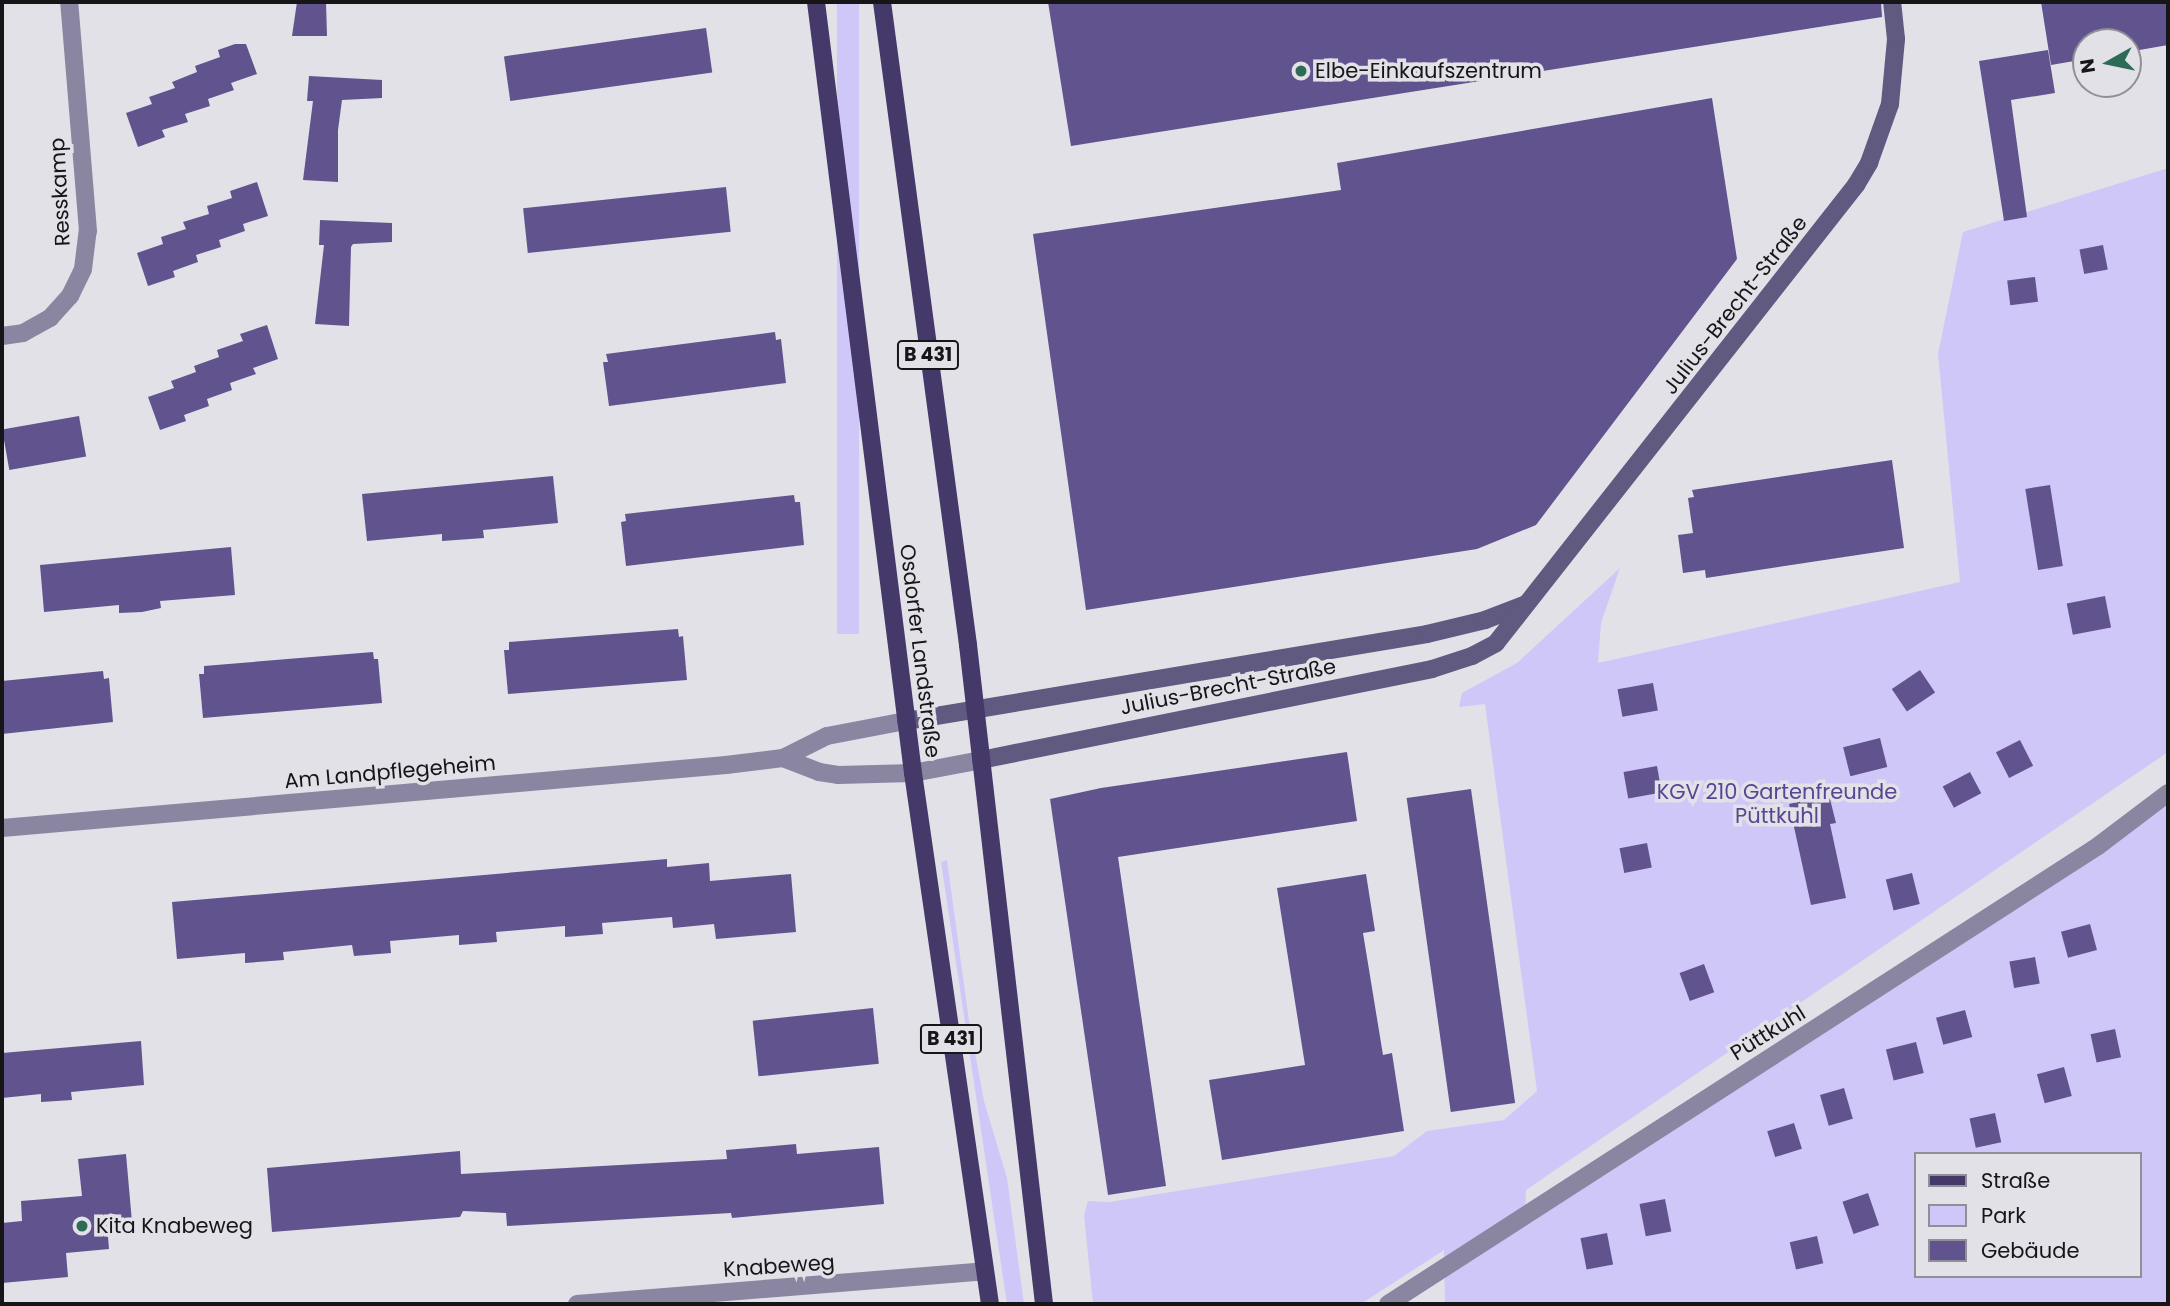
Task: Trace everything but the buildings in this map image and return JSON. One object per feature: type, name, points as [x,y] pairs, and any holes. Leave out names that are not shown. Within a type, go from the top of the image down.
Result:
[{"type":"main road","name":"Osdorfer Landstraße","points":[[816,2],[906,721],[989,1304]]},
{"type":"main road","name":"B 431","points":[[882,2],[975,708],[1044,1304]]},
{"type":"street","name":"Resskamp","points":[[2,336],[23,332],[50,318],[70,296],[85,259],[88,230],[69,2]]},
{"type":"street","name":"Julius-Brecht-Straße","points":[[913,773],[1453,664],[1496,643],[1817,237],[1869,163],[1890,104],[1896,39],[1892,2]]},
{"type":"street","name":"Julius-Brecht-Straße","points":[[906,721],[1427,634],[1485,620],[1529,603]]},
{"type":"street","name":"Am Landpflegeheim","points":[[2,828],[783,758],[827,736],[906,721]]},
{"type":"street","name":"Am Landpflegeheim","points":[[783,758],[819,772],[838,775],[913,773]]},
{"type":"street","name":"Püttkuhl","points":[[1388,1304],[2098,846],[2168,793]]},
{"type":"street","name":"Knabeweg","points":[[577,1304],[985,1271]]},
{"type":"green space","points":[[837,2],[859,2],[859,634],[837,634]]},
{"type":"green space","name":"KGV 210 Gartenfreunde Püttkuhl","points":[[2168,168],[2168,752],[1526,1190],[1525,1216],[2168,794],[2168,1304],[1445,1304],[1444,1250],[1361,1304],[1093,1304],[1084,1215],[1088,1201],[1109,1202],[1394,1156],[1427,1131],[1504,1120],[1537,1091],[1485,704],[1459,707],[1462,693],[1517,663],[1620,568],[1601,623],[1598,663],[1960,582],[1938,354],[1963,232]]},
{"type":"green space","points":[[947,860],[969,1021],[984,1101],[1007,1178],[1024,1304],[1007,1304],[941,862]]},
{"type":"place","name":"Elbe-Einkaufszentrum","points":[[1301,71]]},
{"type":"place","name":"Kita Knabeweg","points":[[82,1226]]}]
